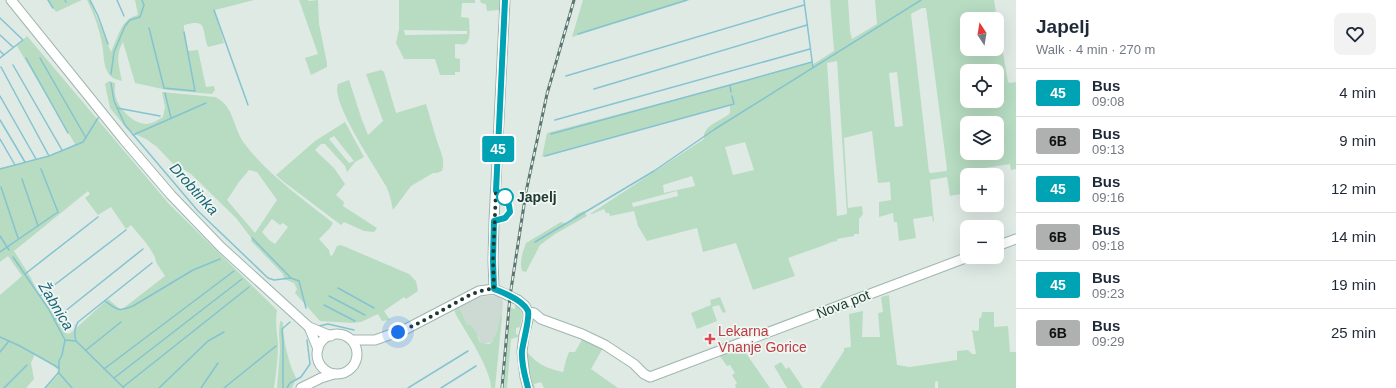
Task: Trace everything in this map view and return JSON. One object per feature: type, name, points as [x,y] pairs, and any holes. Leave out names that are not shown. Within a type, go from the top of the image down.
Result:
[{"type":"main road","points":[[11,0],[124,140],[171,195],[221,247],[309,327],[331,336]]},
{"type":"main road","points":[[494,289],[494,229],[505,0]]},
{"type":"main road","points":[[1004,243],[1016,239]]},
{"type":"main road","name":"Nova pot","points":[[528,316],[542,319],[605,345],[634,364],[644,374],[650,377],[960,260]]},
{"type":"main road","points":[[357,354],[375,340],[406,329],[479,291],[494,289],[518,300],[525,306],[528,316],[522,352],[528,388]]},
{"type":"main road","points":[[301,388],[316,372],[318,360],[318,349],[309,327]]},
{"type":"main road","points":[[318,349],[321,343],[331,336],[337,335],[344,336],[352,340],[375,340]]},
{"type":"main road","points":[[301,388],[321,378],[334,374],[341,374],[352,368],[356,362],[357,354],[355,344],[352,340]]},
{"type":"main road","points":[[318,360],[324,369],[334,374]]},
{"type":"shaded area","points":[[497,295],[503,301],[502,317],[500,316],[497,331],[492,342],[480,344],[479,337],[467,325],[459,306],[477,297]]},
{"type":"green space","points":[[48,0],[82,0],[56,12]]},
{"type":"green space","points":[[87,0],[90,0],[111,52],[124,24],[132,17],[138,15],[135,0],[254,0],[215,10],[224,43],[208,47],[201,24],[192,23],[184,25],[188,51],[198,50],[206,87],[214,86],[215,90],[212,94],[167,90],[135,83],[123,42],[118,56],[122,81],[111,77],[106,68],[99,32]]},
{"type":"green space","points":[[299,0],[318,0],[319,24],[327,67],[311,75],[305,58],[318,54]]},
{"type":"green space","points":[[399,0],[475,0],[475,3],[462,3],[461,17],[469,18],[469,40],[465,44],[455,44],[455,58],[460,59],[460,72],[455,72],[455,75],[440,75],[435,59],[404,59],[396,43],[399,29]],"holes":[[[404,30],[467,31],[467,34],[405,35]]]},
{"type":"green space","points":[[480,0],[500,0],[499,10],[487,11],[486,4],[481,3]]},
{"type":"green space","points":[[583,0],[690,0],[572,37]]},
{"type":"green space","points":[[830,0],[848,0],[852,39],[877,24],[875,0],[994,0],[996,12],[960,12],[960,56],[1004,56],[1008,82],[1016,82],[1016,169],[1011,170],[1010,164],[984,168],[960,168],[960,194],[950,196],[947,177],[930,180],[934,222],[932,216],[913,219],[916,238],[899,241],[897,222],[894,222],[893,213],[879,217],[879,202],[891,200],[890,182],[878,183],[872,131],[844,138],[848,208],[862,206],[863,214],[859,219],[859,234],[837,239],[837,241],[788,258],[795,276],[753,290],[736,243],[703,252],[697,228],[647,241],[638,226],[634,211],[610,216],[604,209],[590,214],[704,139],[704,134],[709,127],[730,113],[730,105],[542,157],[547,133],[811,62],[812,65],[834,51]],"holes":[[[922,8],[926,8],[947,169],[946,171],[929,172],[911,14]],[[837,61],[847,214],[837,216],[827,63]],[[897,72],[903,126],[895,127],[889,73]],[[745,142],[754,170],[733,175],[725,147]],[[692,176],[695,186],[664,193],[663,185]],[[677,191],[678,196],[633,207],[632,203]]]},
{"type":"green space","points":[[27,36],[169,204],[277,310],[276,323],[278,350],[274,388],[46,388],[58,375],[58,370],[53,365],[35,354],[31,363],[34,379],[26,388],[0,388],[0,295],[22,276],[8,256],[0,262],[0,168],[29,162],[58,153],[75,144],[17,46]],"holes":[[[88,191],[90,194],[85,198],[98,215],[111,207],[126,229],[131,225],[153,253],[156,262],[165,276],[121,310],[108,299],[69,334],[66,333],[37,291],[31,278],[14,251]]]},
{"type":"green space","points":[[381,70],[384,72],[396,113],[426,104],[443,163],[442,171],[433,173],[411,186],[393,210],[386,186],[355,135],[337,93],[338,84],[349,80],[368,135],[383,121],[366,74]]},
{"type":"green space","points":[[109,81],[115,83],[115,96],[120,107],[132,119],[146,124],[153,123],[163,117],[165,107],[162,92],[215,97],[226,105],[230,111],[240,137],[253,155],[286,186],[333,223],[319,239],[329,250],[330,255],[332,256],[337,246],[341,245],[409,274],[416,281],[418,291],[406,299],[404,297],[384,311],[390,320],[382,321],[378,314],[361,322],[353,323],[320,321],[295,293],[297,289],[294,283],[284,279],[283,274],[251,241],[252,239],[236,218],[191,174],[185,170],[177,168],[157,147],[146,139],[127,129],[110,108],[105,84]],"holes":[[[249,170],[257,172],[277,200],[255,233],[227,200]],[[272,219],[280,225],[283,223],[288,227],[275,244],[262,232]]]},
{"type":"green space","points":[[345,122],[364,157],[355,162],[347,172],[345,166],[325,144],[321,144],[315,150],[334,168],[345,184],[336,195],[344,202],[343,206],[377,228],[374,232],[364,231],[344,222],[341,225],[276,175],[315,141]],"holes":[[[334,136],[354,161],[349,163],[329,139]]]},
{"type":"green space","points":[[584,211],[587,216],[555,234],[540,245],[526,272],[522,271],[521,261],[526,243],[561,222],[567,224],[577,214]]},
{"type":"green space","points":[[889,295],[897,365],[910,367],[957,360],[957,351],[968,350],[972,354],[976,354],[972,330],[979,330],[979,318],[981,318],[982,312],[994,312],[994,327],[1008,326],[1010,352],[1016,352],[1016,388],[938,388],[938,382],[936,381],[935,388],[820,388],[844,351],[844,348],[851,347],[849,314],[863,311],[862,337],[880,337],[878,313],[883,312],[881,297]]},
{"type":"green space","points":[[720,297],[726,312],[723,313],[719,305],[712,307],[717,321],[697,329],[691,313],[711,305],[710,300]]},
{"type":"green space","points":[[515,305],[517,305],[521,310],[522,318],[520,327],[516,328],[516,334],[518,337],[511,339],[507,388],[504,388],[507,338],[511,308],[515,309]]},
{"type":"green space","points":[[459,306],[467,325],[470,325],[474,329],[480,343],[489,344],[492,342],[497,331],[500,316],[502,317],[495,388],[491,388],[490,380],[483,361],[456,315],[454,309]]},
{"type":"green space","points":[[280,321],[283,322],[286,351],[296,378],[292,388],[277,388],[280,350]]},
{"type":"green space","points":[[583,338],[603,348],[591,369],[618,388],[544,388],[541,382],[534,384],[535,388],[530,388],[525,349],[537,362],[551,369],[563,372],[569,352],[575,352]]},
{"type":"green space","points":[[741,346],[770,388],[736,388],[735,385],[737,383],[732,375],[735,373],[730,365],[727,366],[719,355]]},
{"type":"green space","points":[[781,362],[786,369],[789,367],[803,388],[787,388],[774,366]]},
{"type":"waterway","points":[[48,0],[53,8]]},
{"type":"waterway","points":[[90,0],[98,16],[108,44]]},
{"type":"waterway","points":[[117,0],[124,16]]},
{"type":"waterway","name":"Drobtinka","points":[[111,74],[114,52],[125,26],[130,20],[140,17],[144,5],[142,0]]},
{"type":"waterway","points":[[578,34],[687,0]]},
{"type":"waterway","points":[[804,0],[813,68]]},
{"type":"waterway","points":[[535,242],[654,171],[715,129],[921,0]]},
{"type":"waterway","points":[[566,76],[804,5]]},
{"type":"waterway","points":[[214,10],[248,105]]},
{"type":"waterway","points":[[0,18],[23,40],[0,58]]},
{"type":"waterway","points":[[594,89],[807,25]]},
{"type":"waterway","points":[[149,28],[164,88],[195,91],[184,32]]},
{"type":"waterway","points":[[0,35],[13,47]]},
{"type":"waterway","points":[[555,120],[810,49]]},
{"type":"waterway","points":[[0,51],[4,55]]},
{"type":"waterway","points":[[26,58],[68,133]]},
{"type":"waterway","points":[[40,58],[86,138]]},
{"type":"waterway","points":[[731,92],[730,85],[812,62]]},
{"type":"waterway","points":[[13,65],[62,150]]},
{"type":"waterway","points":[[1,67],[49,156]]},
{"type":"waterway","name":"Drobtinka","points":[[111,83],[114,101],[125,125],[198,211],[268,278],[274,280],[291,278]]},
{"type":"waterway","points":[[551,134],[730,85]]},
{"type":"waterway","points":[[165,93],[171,118]]},
{"type":"waterway","points":[[0,96],[36,159]]},
{"type":"waterway","points":[[545,156],[734,104],[732,96]]},
{"type":"waterway","points":[[133,135],[206,103]]},
{"type":"waterway","points":[[117,108],[160,116]]},
{"type":"waterway","points":[[0,169],[49,156],[83,142],[98,118]]},
{"type":"waterway","points":[[0,120],[25,162]]},
{"type":"waterway","points":[[0,139],[15,165]]},
{"type":"waterway","points":[[0,252],[58,212],[41,169]]},
{"type":"waterway","points":[[22,179],[38,226]]},
{"type":"waterway","points":[[1,187],[18,238]]},
{"type":"waterway","points":[[25,274],[98,217]]},
{"type":"waterway","points":[[40,296],[126,230]]},
{"type":"waterway","name":"Žabnica","points":[[0,236],[9,250]]},
{"type":"waterway","points":[[252,238],[291,278],[299,281],[306,308]]},
{"type":"waterway","points":[[54,320],[143,249]]},
{"type":"waterway","name":"Žabnica","points":[[13,257],[48,308],[65,340],[62,355],[59,361],[59,372],[45,388]]},
{"type":"waterway","points":[[105,301],[118,309],[128,308],[193,270],[220,259]]},
{"type":"waterway","points":[[76,341],[75,331],[78,322],[152,263]]},
{"type":"waterway","points":[[104,369],[234,271]]},
{"type":"waterway","points":[[114,378],[242,279]]},
{"type":"waterway","points":[[123,387],[249,287]]},
{"type":"waterway","points":[[338,288],[374,308]]},
{"type":"waterway","points":[[329,296],[365,315]]},
{"type":"waterway","points":[[324,305],[355,321]]},
{"type":"waterway","points":[[86,350],[121,322]]},
{"type":"waterway","name":"Drobtinka","points":[[283,388],[282,329],[290,322]]},
{"type":"waterway","points":[[319,326],[328,324],[354,330]]},
{"type":"waterway","points":[[159,388],[208,341],[224,332]]},
{"type":"waterway","points":[[0,337],[20,346],[59,368]]},
{"type":"waterway","points":[[65,340],[76,341],[124,388]]},
{"type":"waterway","points":[[287,388],[290,383],[301,377],[310,364],[307,340]]},
{"type":"waterway","points":[[0,352],[9,341]]},
{"type":"waterway","points":[[224,388],[276,346]]},
{"type":"waterway","points":[[408,388],[468,351]]},
{"type":"waterway","points":[[201,388],[218,363]]},
{"type":"waterway","points":[[4,388],[27,365]]},
{"type":"waterway","points":[[441,388],[476,366]]},
{"type":"waterway","points":[[59,373],[72,388]]},
{"type":"railway","points":[[502,388],[510,296],[526,192],[547,94],[574,0]]},
{"type":"bus line","name":"45","points":[[505,0],[496,191],[503,194],[507,199],[510,212],[505,218],[494,221],[494,289],[518,300],[525,306],[528,312],[522,360],[528,388]]},
{"type":"place","name":"Japelj","points":[[505,197]]},
{"type":"place","name":"Lekarna Vnanje Gorice","points":[[710,339]]},
{"type":"route","points":[[398,332],[479,291],[494,289],[493,260],[496,191],[505,197]]}]
